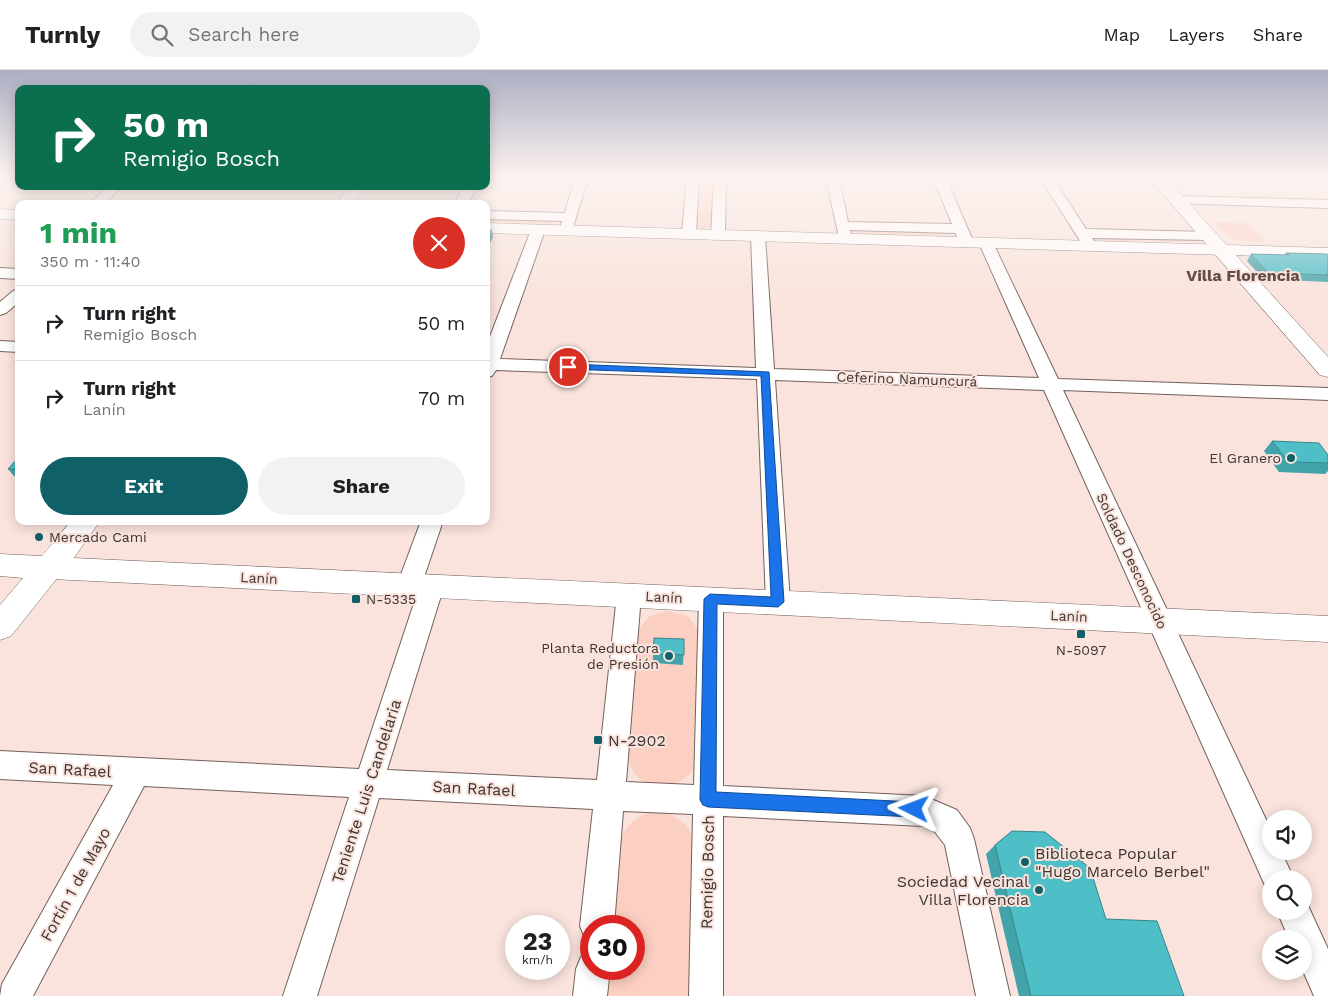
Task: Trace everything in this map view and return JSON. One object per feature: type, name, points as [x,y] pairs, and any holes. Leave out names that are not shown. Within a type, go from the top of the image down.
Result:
[{"type":"street","points":[[543,221],[689,234],[758,236],[843,232],[971,238],[1086,239],[1215,243],[1328,253]]},
{"type":"street","points":[[689,234],[690,221]]},
{"type":"street","points":[[718,221],[718,235]]},
{"type":"street","points":[[841,221],[843,232]]},
{"type":"street","name":"Soldado Desconocido","points":[[962,221],[1051,384],[1274,870]]},
{"type":"street","points":[[1074,221],[1086,239]]},
{"type":"street","points":[[1196,221],[1328,370]]},
{"type":"street","points":[[490,228],[538,230],[568,224]]},
{"type":"street","points":[[490,359],[538,230]]},
{"type":"street","points":[[758,236],[778,602]]},
{"type":"street","points":[[0,274],[15,274]]},
{"type":"street","points":[[0,310],[15,297]]},
{"type":"street","points":[[0,346],[15,347]]},
{"type":"street","name":"Ceferino Namuncurá","points":[[490,367],[766,374],[1328,394]]},
{"type":"street","points":[[0,627],[51,568],[84,525]]},
{"type":"street","name":"Teniente Luis Candelaria","points":[[300,996],[368,783],[420,585],[431,525]]},
{"type":"street","name":"Lanín","points":[[0,565],[1328,629]]},
{"type":"street","points":[[598,915],[629,595]]},
{"type":"street","name":"Remigio Bosch","points":[[706,996],[710,599]]},
{"type":"street","name":"San Rafael","points":[[0,765],[914,809],[935,814],[946,821],[954,830],[962,849],[993,996]]},
{"type":"street","name":"Fortín 1 de Mayo","points":[[14,996],[136,772]]},
{"type":"street","points":[[1297,920],[1328,988]]},
{"type":"street","points":[[590,996],[591,980]]},
{"type":"shaded area","points":[[490,221],[556,221],[550,224],[490,223]]},
{"type":"shaded area","points":[[696,221],[713,221],[713,226],[703,229],[696,226]]},
{"type":"shaded area","points":[[1213,222],[1247,223],[1266,242],[1231,237],[1219,229]]},
{"type":"shaded area","points":[[855,229],[949,232],[950,234],[946,236],[860,234],[853,231]]},
{"type":"shaded area","points":[[1096,237],[1193,239],[1196,242],[1104,241]]},
{"type":"shaded area","points":[[668,611],[688,616],[699,631],[695,768],[679,782],[654,786],[641,780],[634,773],[630,764],[629,720],[639,629],[650,616]]},
{"type":"shaded area","points":[[657,811],[676,817],[685,824],[695,841],[692,996],[606,996],[608,980],[645,980],[645,915],[613,915],[621,838],[636,819]]},
{"type":"building","points":[[1286,253],[1327,254],[1328,275],[1268,273],[1251,254],[1289,255]]},
{"type":"building","points":[[1272,441],[1319,443],[1328,455],[1328,463],[1288,462]]},
{"type":"building","points":[[15,461],[15,469],[8,469]]},
{"type":"building","points":[[654,638],[684,639],[684,655],[653,654]]},
{"type":"building","points":[[1012,831],[1045,832],[1090,868],[1106,919],[1157,921],[1184,996],[1031,996],[995,845]]},
{"type":"place","name":"El Granero","points":[[1291,458]]},
{"type":"place","name":"Mercado Cami","points":[[39,537]]},
{"type":"place","name":"N-5335","points":[[356,599]]},
{"type":"place","name":"N-5097","points":[[1081,634]]},
{"type":"place","name":"Planta Reductora de Presión","points":[[669,656]]},
{"type":"place","name":"N-2902","points":[[598,740]]},
{"type":"place","name":"Biblioteca Popular \"Hugo Marcelo Berbel\"","points":[[1025,862]]},
{"type":"place","name":"Sociedad Vecinal Villa Florencia","points":[[1039,890]]},
{"type":"district","name":"Villa Florencia","points":[[1243,275]]},
{"type":"route","points":[[568,367],[766,374],[778,602],[710,599],[708,800],[914,809]]}]
